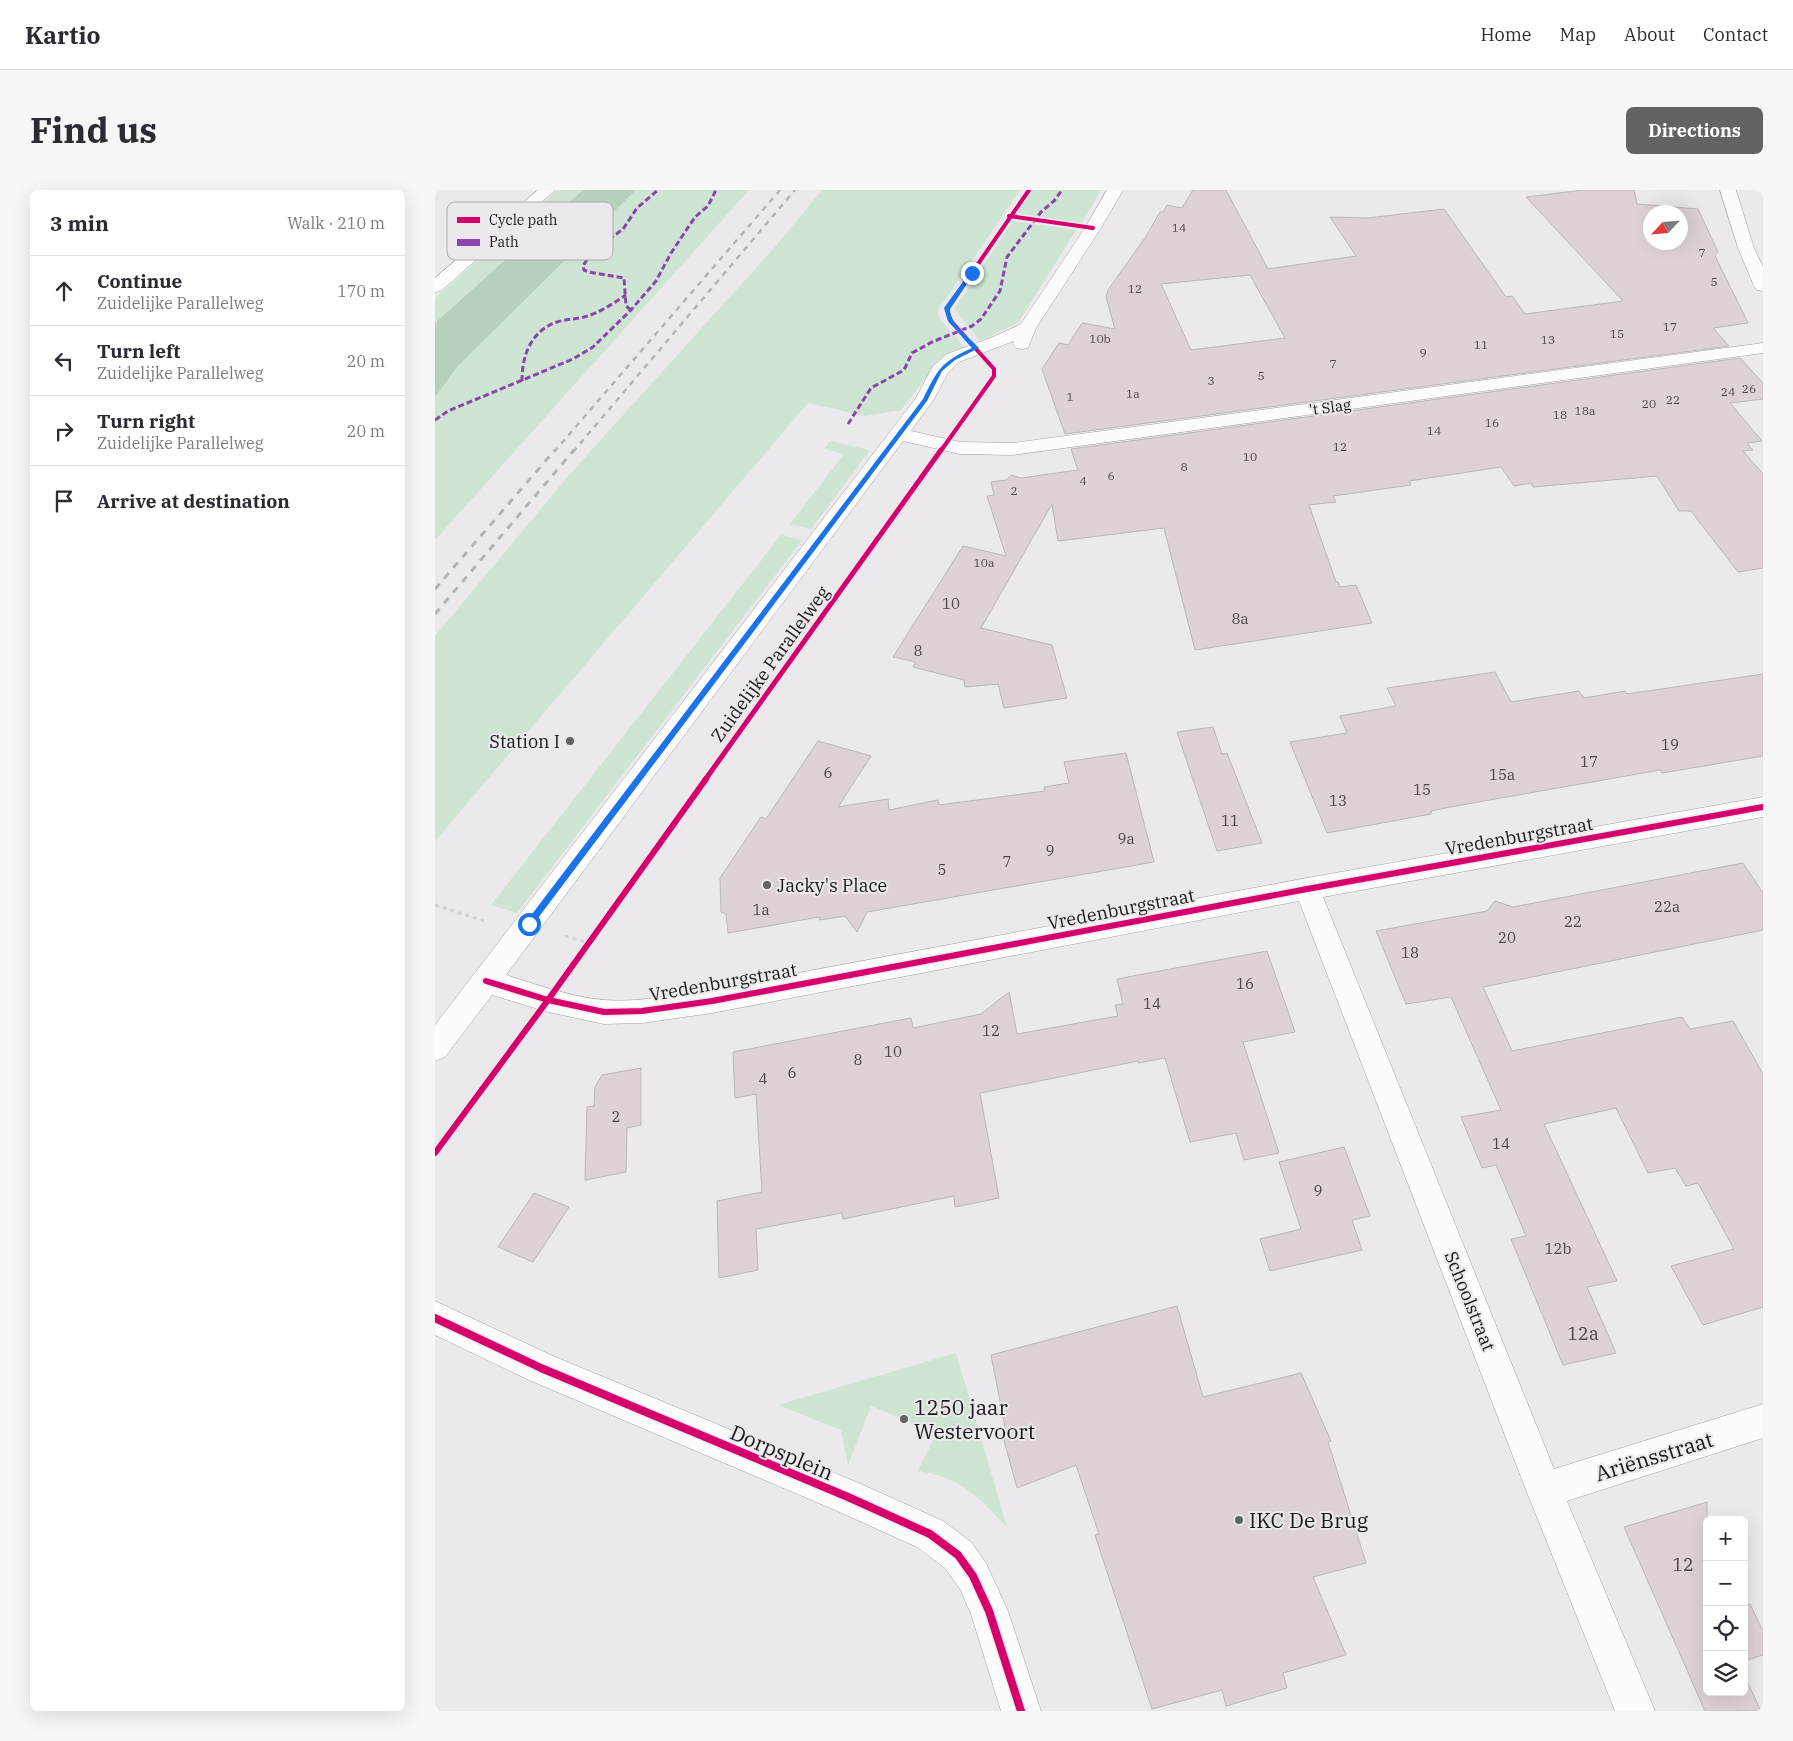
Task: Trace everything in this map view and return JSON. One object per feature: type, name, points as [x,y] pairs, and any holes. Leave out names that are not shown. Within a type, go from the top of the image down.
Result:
[{"type":"street","points":[[533,202],[547,190]]},
{"type":"street","name":"Zuidelijke Parallelweg","points":[[435,1048],[925,400],[966,369],[1009,354],[1023,343],[1027,328],[1093,228],[1115,190]]},
{"type":"street","points":[[1728,190],[1746,248],[1763,286]]},
{"type":"street","points":[[435,287],[466,260]]},
{"type":"street","name":"'t Slag","points":[[899,434],[960,448],[1013,449],[1763,348]]},
{"type":"street","name":"Vredenburgstraat","points":[[486,981],[548,1000],[604,1012],[642,1011],[686,1005],[1307,889],[1763,807]]},
{"type":"street","name":"Schoolstraat","points":[[1307,889],[1544,1490],[1635,1711]]},
{"type":"street","name":"Dorpsplein","points":[[435,1318],[541,1368],[848,1497],[930,1534],[957,1555],[973,1576],[989,1611],[1021,1711]]},
{"type":"street","name":"Ariënsstraat","points":[[1544,1490],[1763,1421]]},
{"type":"path","points":[[548,1000],[593,936]]},
{"type":"green space","points":[[557,190],[583,190],[570,202],[543,202]]},
{"type":"green space","points":[[583,190],[636,190],[613,213],[613,202],[570,202]]},
{"type":"green space","points":[[636,190],[749,190],[435,540],[435,397],[458,366],[565,260],[613,260],[613,213]]},
{"type":"green space","points":[[822,190],[1020,190],[938,310],[939,318],[965,348],[939,361],[901,410],[866,416],[808,403],[435,841],[435,636],[570,474],[774,248]]},
{"type":"green space","points":[[1033,190],[1101,190],[1082,223],[1017,213]]},
{"type":"green space","points":[[1013,221],[1076,230],[1018,323],[980,341],[954,309]]},
{"type":"green space","points":[[478,260],[505,260],[435,323],[435,298]]},
{"type":"green space","points":[[505,260],[565,260],[458,366],[435,397],[435,323]]},
{"type":"green space","points":[[830,441],[870,450],[811,529],[790,524],[844,454],[824,449]]},
{"type":"green space","points":[[781,535],[802,540],[517,913],[491,905]]},
{"type":"green space","points":[[956,1353],[1007,1527],[968,1490],[934,1474],[918,1471],[937,1433],[871,1406],[848,1465],[841,1430],[778,1405]]},
{"type":"building","points":[[1193,190],[1226,190],[1268,269],[1356,256],[1330,217],[1368,218],[1444,209],[1506,297],[1512,296],[1525,314],[1623,301],[1526,197],[1584,190],[1634,190],[1637,204],[1649,205],[1643,205],[1643,250],[1688,250],[1688,208],[1698,209],[1718,252],[1715,256],[1748,323],[1713,328],[1729,346],[1065,434],[1042,369],[1059,343],[1068,345],[1082,323],[1115,329],[1106,297],[1108,290],[1145,238],[1160,212],[1163,212],[1167,205],[1182,208]],"holes":[[[1250,275],[1285,338],[1191,350],[1161,284]]]},
{"type":"building","points":[[1740,358],[1763,383],[1763,399],[1730,403],[1762,441],[1747,443],[1753,450],[1743,451],[1763,474],[1763,568],[1738,572],[1691,511],[1679,511],[1657,476],[1533,487],[1531,483],[1514,486],[1501,467],[1409,481],[1411,485],[1333,496],[1336,502],[1309,505],[1336,582],[1338,582],[1340,587],[1356,585],[1372,623],[1195,650],[1164,528],[1058,541],[1052,504],[981,628],[1052,645],[1067,698],[1004,708],[998,684],[965,687],[964,680],[913,667],[916,662],[893,657],[963,546],[1006,556],[987,496],[994,495],[991,482],[1006,480],[1011,475],[1021,478],[1078,470],[1071,449]]},
{"type":"building","points":[[1495,672],[1511,702],[1579,691],[1584,698],[1625,691],[1627,694],[1763,674],[1763,756],[1662,773],[1660,770],[1450,807],[1431,811],[1431,814],[1327,833],[1290,742],[1347,733],[1340,716],[1396,706],[1387,688]]},
{"type":"building","points":[[1213,727],[1222,754],[1227,753],[1262,843],[1217,851],[1177,732]]},
{"type":"building","points":[[818,741],[871,756],[838,807],[888,799],[889,810],[938,800],[939,805],[1045,791],[1044,787],[1069,783],[1064,762],[1126,753],[1154,862],[867,912],[857,932],[845,916],[820,920],[819,917],[728,933],[726,914],[721,912],[720,878],[761,817],[766,819]]},
{"type":"building","points":[[1743,863],[1763,893],[1763,930],[1483,987],[1512,1051],[1682,1017],[1690,1029],[1733,1021],[1763,1074],[1763,1307],[1703,1325],[1671,1266],[1734,1249],[1698,1183],[1686,1186],[1675,1168],[1648,1173],[1616,1108],[1544,1124],[1617,1281],[1587,1287],[1616,1353],[1563,1365],[1511,1239],[1526,1236],[1496,1165],[1482,1168],[1461,1117],[1501,1110],[1451,997],[1406,1004],[1376,931],[1487,911],[1495,901],[1513,907]]},
{"type":"building","points":[[1267,951],[1295,1032],[1243,1042],[1279,1153],[1244,1160],[1236,1133],[1190,1142],[1165,1058],[1138,1063],[1138,1061],[980,1093],[999,1198],[955,1207],[954,1196],[843,1219],[842,1213],[756,1229],[758,1270],[719,1278],[717,1201],[762,1192],[756,1094],[735,1098],[733,1052],[911,1018],[913,1028],[981,1014],[1009,992],[1017,1034],[1118,1016],[1115,1005],[1123,1004],[1117,979]]},
{"type":"building","points":[[641,1068],[641,1125],[627,1128],[626,1172],[585,1180],[587,1107],[594,1106],[595,1087],[602,1075]]},
{"type":"building","points":[[1344,1147],[1370,1216],[1352,1220],[1362,1250],[1270,1271],[1260,1239],[1301,1229],[1279,1162]]},
{"type":"building","points":[[534,1193],[569,1207],[533,1262],[498,1247]]},
{"type":"building","points":[[1177,1306],[1203,1397],[1301,1373],[1331,1441],[1328,1442],[1366,1563],[1313,1577],[1346,1655],[1283,1673],[1287,1688],[1226,1706],[1222,1690],[1152,1709],[1095,1535],[1099,1534],[1076,1465],[1017,1488],[1002,1433],[1006,1432],[991,1355]]},
{"type":"building","points":[[1707,1502],[1707,1516],[1703,1516],[1703,1696],[1748,1696],[1748,1683],[1761,1711],[1705,1711],[1624,1527]]},
{"type":"building","points":[[1750,1604],[1763,1631],[1763,1655],[1748,1660],[1748,1606]]},
{"type":"railway","points":[[554,452],[780,190]]},
{"type":"railway","points":[[573,452],[795,190]]},
{"type":"railway","points":[[435,589],[555,450]]},
{"type":"railway","points":[[435,614],[574,450]]},
{"type":"marked path","points":[[613,236],[623,229],[637,208],[658,190]]},
{"type":"marked path","points":[[435,420],[448,411],[573,359],[593,347],[631,310],[656,281],[671,253],[695,217],[708,206],[716,190]]},
{"type":"marked path","points":[[848,424],[871,388],[904,370],[912,353],[932,342],[972,326],[981,319],[1000,291],[1007,257],[1041,212],[1054,201],[1062,190]]},
{"type":"marked path","points":[[587,260],[583,266],[584,270],[624,278],[626,306],[631,310]]},
{"type":"marked path","points":[[522,381],[523,362],[526,353],[534,337],[540,331],[557,322],[581,318],[595,313],[626,295]]},
{"type":"cycle path","points":[[435,1153],[548,1000],[994,376],[994,369],[950,320],[947,309],[1029,190]]},
{"type":"cycle path","points":[[1009,216],[1093,228]]},
{"type":"cycle path","points":[[486,981],[548,1000],[604,1012],[642,1011],[712,1001],[1307,889],[1763,807]]},
{"type":"cycle path","points":[[435,1318],[541,1368],[848,1497],[930,1534],[958,1555],[973,1576],[989,1611],[1021,1711]]},
{"type":"place","name":"Station I","points":[[570,741]]},
{"type":"place","name":"Jacky's Place","points":[[767,885]]},
{"type":"place","name":"1250 jaar Westervoort","points":[[904,1419]]},
{"type":"place","name":"IKC De Brug","points":[[1239,1520]]},
{"type":"route","points":[[529,924],[925,400],[940,370],[953,358],[976,348],[950,320],[947,314],[947,308],[972,273]]}]
